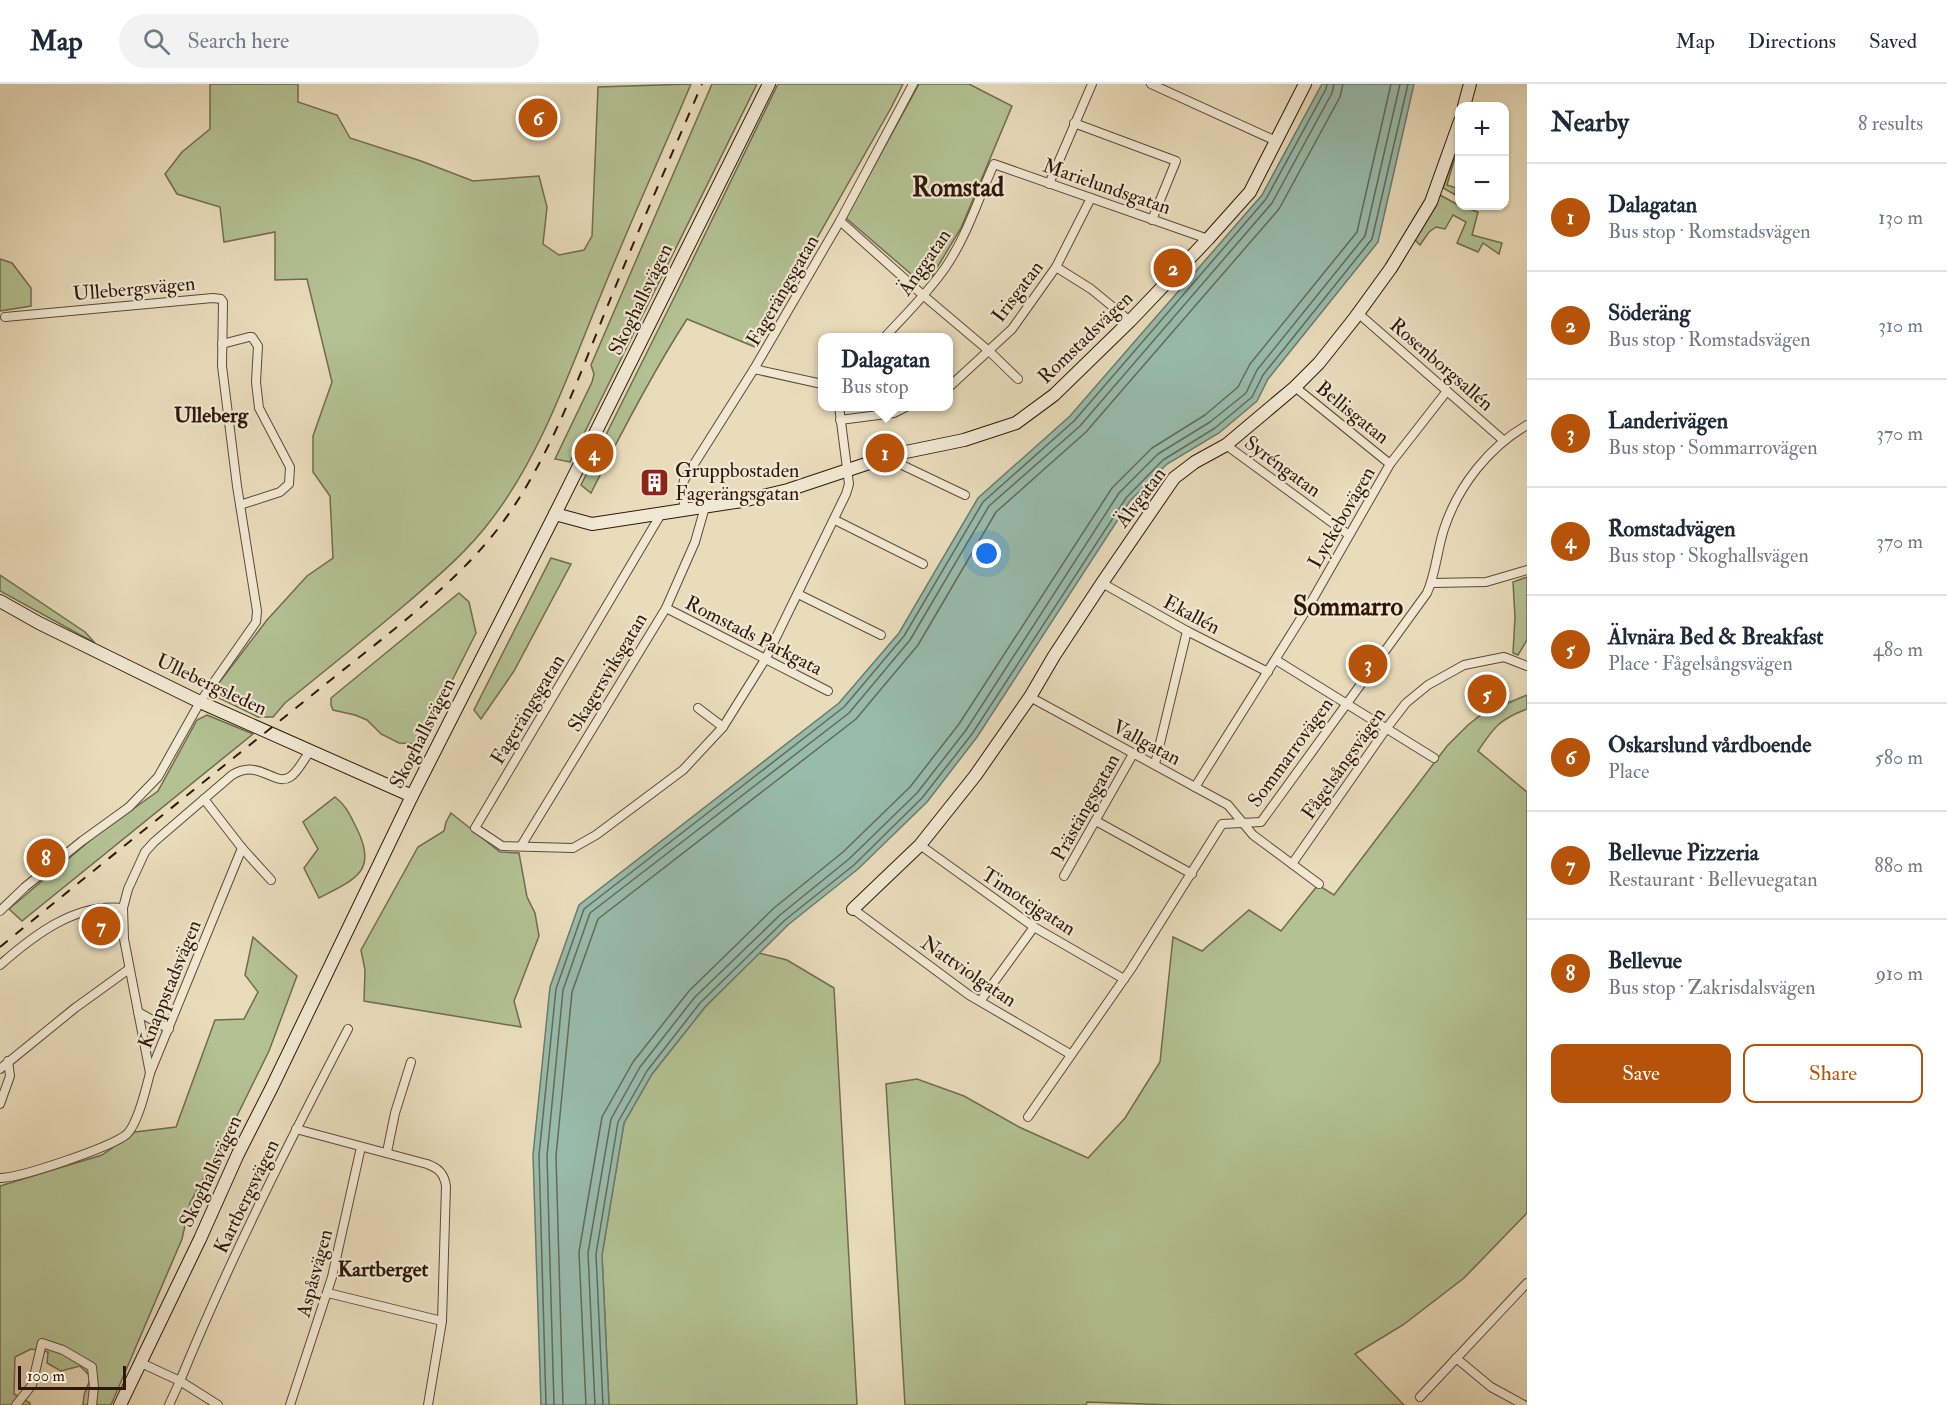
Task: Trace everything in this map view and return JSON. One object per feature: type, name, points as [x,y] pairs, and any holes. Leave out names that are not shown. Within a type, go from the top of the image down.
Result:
[{"type":"street","name":"Skoghallsvägen","points":[[120,1405],[200,1239],[237,1154],[412,796],[769,84]]},
{"type":"street","name":"Fagerängsgatan","points":[[685,510],[682,491],[684,480],[754,369],[840,221],[913,84]]},
{"type":"street","points":[[1049,184],[1092,84]]},
{"type":"street","points":[[1151,84],[1276,141]]},
{"type":"street","points":[[1465,102],[1470,84]]},
{"type":"street","name":"Romstadsvägen","points":[[555,514],[592,524],[742,501],[788,490],[896,454],[964,440],[1016,423],[1054,395],[1130,321],[1209,239],[1250,192],[1301,85]]},
{"type":"street","points":[[1074,123],[1176,161],[1152,220]]},
{"type":"street","name":"Älvgatan","points":[[853,909],[920,845],[975,776],[1030,697],[1102,583],[1174,478],[1195,462],[1226,445],[1295,387],[1319,363],[1359,314],[1431,202],[1455,135]]},
{"type":"street","name":"Marielundsgatan","points":[[994,164],[1209,239]]},
{"type":"street","name":"Änggatan","points":[[889,333],[924,296],[947,266],[972,219],[994,164]]},
{"type":"street","name":"Irisgatan","points":[[953,383],[1012,329],[1056,267],[1091,198]]},
{"type":"street","points":[[840,221],[1018,379]]},
{"type":"street","points":[[1056,267],[1091,289],[1130,321]]},
{"type":"street","name":"Ullebergsvägen","points":[[0,910],[66,854],[129,807],[158,777],[200,702],[256,622],[256,594],[240,505],[222,366],[223,302],[221,299],[5,317]]},
{"type":"street","name":"Rosenborgsallén","points":[[1359,314],[1503,440]]},
{"type":"street","points":[[222,344],[249,337],[258,346],[256,381],[260,408],[290,467],[289,484],[280,492],[240,505]]},
{"type":"street","points":[[754,369],[818,383]]},
{"type":"street","name":"Bellisgatan","points":[[1295,387],[1390,464]]},
{"type":"street","name":"Lyckebovägen","points":[[1195,787],[1276,660],[1390,464],[1447,392]]},
{"type":"street","points":[[521,846],[573,848],[596,835],[683,770],[723,728],[765,658],[846,494],[849,483],[845,470],[839,411]]},
{"type":"street","points":[[840,420],[898,411]]},
{"type":"street","name":"Sommarrovägen","points":[[1068,1057],[1124,979],[1222,824],[1261,822],[1427,593],[1432,583],[1444,527],[1455,504],[1481,463],[1503,440],[1527,425]]},
{"type":"street","name":"Syréngatan","points":[[1226,445],[1349,535]]},
{"type":"street","points":[[896,454],[902,465],[964,495]]},
{"type":"street","name":"Skagersviksgatan","points":[[521,846],[666,608],[695,542],[705,507]]},
{"type":"street","name":"Fagerängsgatan","points":[[521,846],[502,846],[475,828],[661,514]]},
{"type":"street","points":[[835,520],[923,564]]},
{"type":"street","points":[[1432,583],[1486,582],[1527,570]]},
{"type":"street","name":"Ekallén","points":[[1102,583],[1186,631],[1268,672]]},
{"type":"street","points":[[798,594],[881,635]]},
{"type":"street","name":"Ullebergsleden","points":[[0,601],[39,623],[200,702],[412,796]]},
{"type":"street","name":"Romstads Parkgata","points":[[666,608],[828,691]]},
{"type":"street","points":[[1155,764],[1186,631]]},
{"type":"street","name":"Fågelsångsvägen","points":[[1292,864],[1406,703],[1428,685],[1464,665],[1504,657],[1527,666]]},
{"type":"street","points":[[1276,660],[1434,758]]},
{"type":"street","name":"Vallgatan","points":[[1030,697],[1228,805],[1253,835],[1319,884]]},
{"type":"street","points":[[698,708],[723,728]]},
{"type":"street","points":[[150,1073],[124,939],[123,908],[135,871],[145,852],[164,831],[242,769],[256,770],[279,779],[289,778],[310,751]]},
{"type":"street","name":"Prästängsgatan","points":[[1064,876],[1133,754]]},
{"type":"street","points":[[204,799],[242,848],[271,880]]},
{"type":"street","points":[[1096,821],[1192,874]]},
{"type":"street","name":"Timotejgatan","points":[[920,845],[1034,927],[1124,979]]},
{"type":"street","name":"Knappstadsvägen","points":[[0,1178],[35,1172],[112,1142],[128,1133],[143,1102],[150,1073],[242,848]]},
{"type":"street","points":[[0,965],[34,936],[66,918],[99,907],[123,908]]},
{"type":"street","name":"Nattviolgatan","points":[[853,909],[960,988],[1068,1057]]},
{"type":"street","points":[[981,1000],[1034,927]]},
{"type":"street","points":[[0,1069],[75,1008],[129,969]]},
{"type":"street","points":[[138,1012],[169,1029]]},
{"type":"street","name":"Kartbergsvägen","points":[[169,1405],[231,1266],[296,1130],[348,1029]]},
{"type":"street","points":[[1028,1117],[1068,1057]]},
{"type":"street","points":[[0,1104],[10,1076],[8,1061]]},
{"type":"street","points":[[387,1152],[394,1113],[411,1062]]},
{"type":"street","points":[[296,1130],[387,1152],[436,1167],[444,1177],[446,1186],[442,1321],[428,1405]]},
{"type":"street","name":"Aspåsvägen","points":[[290,1405],[328,1293],[361,1147]]},
{"type":"street","points":[[1420,1397],[1527,1283]]},
{"type":"street","points":[[328,1293],[442,1321]]},
{"type":"street","points":[[16,1405],[32,1385],[42,1343],[63,1350],[92,1366],[94,1388],[92,1405]]},
{"type":"street","points":[[1456,1358],[1491,1387],[1524,1405]]},
{"type":"street","points":[[141,1364],[180,1381],[218,1405]]},
{"type":"shaded area","points":[[210,84],[298,84],[298,102],[337,115],[350,138],[473,181],[539,176],[547,207],[543,244],[559,255],[584,250],[592,236],[598,87],[691,84],[622,243],[553,412],[509,495],[482,532],[451,564],[392,616],[285,703],[273,717],[258,717],[215,696],[215,688],[267,620],[307,576],[333,558],[330,496],[313,472],[313,436],[332,382],[307,279],[275,280],[275,232],[224,242],[220,207],[177,194],[165,174],[182,152],[210,129]]},
{"type":"shaded area","points":[[712,84],[757,84],[570,462],[555,459],[592,382],[594,374],[591,365]]},
{"type":"shaded area","points":[[778,84],[903,84],[755,347],[687,319],[637,404],[591,493],[581,485]]},
{"type":"shaded area","points":[[919,84],[969,84],[1012,106],[961,228],[932,276],[918,280],[846,218]]},
{"type":"shaded area","points":[[1455,154],[1447,185],[1455,188],[1455,195],[1443,188]]},
{"type":"shaded area","points":[[1440,195],[1455,203],[1455,210],[1478,212],[1472,235],[1502,243],[1499,254],[1483,243],[1478,252],[1457,243],[1466,222],[1453,215],[1445,229],[1436,227],[1429,232],[1420,245],[1414,239]]},
{"type":"shaded area","points":[[0,259],[12,263],[31,288],[31,306],[0,311]]},
{"type":"shaded area","points":[[551,558],[571,564],[514,671],[481,719],[474,710]]},
{"type":"shaded area","points":[[0,575],[85,632],[95,643],[0,591]]},
{"type":"shaded area","points":[[1527,577],[1527,640],[1518,655],[1513,653],[1515,617],[1513,582]]},
{"type":"shaded area","points":[[459,593],[469,602],[476,633],[420,744],[399,743],[381,734],[367,720],[333,710],[331,698]]},
{"type":"shaded area","points":[[1527,695],[1527,709],[1510,716],[1498,725],[1478,751],[1527,792],[1527,1213],[1464,1278],[1403,1325],[1355,1354],[1404,1405],[1173,1405],[1087,1402],[1086,1405],[905,1405],[886,1084],[917,1079],[964,1096],[1019,1127],[1088,1158],[1125,1118],[1160,1062],[1173,937],[1202,951],[1249,910],[1281,931],[1318,885],[1334,895],[1447,746],[1482,714]]},
{"type":"shaded area","points":[[207,715],[253,734],[22,921],[9,909],[93,838],[158,791],[197,720]]},
{"type":"shaded area","points":[[335,797],[350,814],[356,827],[365,854],[364,864],[353,879],[319,898],[304,868],[318,849],[303,822]]},
{"type":"shaded area","points":[[451,813],[500,852],[519,853],[527,897],[535,913],[539,936],[514,1001],[521,1027],[364,1001],[365,970],[361,950],[418,847],[444,831]]},
{"type":"shaded area","points":[[253,937],[297,976],[269,1051],[190,1203],[182,1239],[111,1405],[83,1405],[91,1377],[80,1366],[61,1371],[47,1363],[48,1352],[31,1349],[15,1357],[14,1394],[30,1405],[0,1405],[0,1186],[102,1155],[135,1132],[176,1127],[215,1020],[244,1019],[258,992],[245,975]]},
{"type":"shaded area","points":[[759,953],[787,960],[834,988],[857,1405],[609,1405],[602,1255],[624,1123],[652,1074],[705,1007]]},
{"type":"water","points":[[1322,84],[1414,84],[1378,242],[1268,379],[1257,401],[1219,433],[1167,464],[1130,501],[977,737],[927,802],[858,869],[789,924],[705,1007],[652,1074],[624,1123],[602,1255],[609,1405],[541,1405],[533,1155],[550,987],[579,905],[839,703],[899,633],[978,498],[1070,416],[1262,195]]},
{"type":"railway","points":[[0,947],[437,593],[481,549],[500,526],[535,472],[563,414],[702,84]]},
{"type":"place","name":"Oskarslund vårdboende","points":[[538,118]]},
{"type":"place","name":"Söderäng","points":[[1173,268]]},
{"type":"place","name":"Romstadvägen","points":[[594,453]]},
{"type":"place","name":"Dalagatan","points":[[885,453]]},
{"type":"place","name":"Gruppbostaden Fagerängsgatan","points":[[654,482]]},
{"type":"place","name":"Landerivägen","points":[[1368,664]]},
{"type":"place","name":"Älvnära Bed & Breakfast","points":[[1487,694]]},
{"type":"place","name":"Bellevue","points":[[46,858]]},
{"type":"place","name":"Bellevue Pizzeria","points":[[101,926]]},
{"type":"district","name":"Romstad","points":[[958,187]]},
{"type":"district","name":"Ulleberg","points":[[211,415]]},
{"type":"district","name":"Sommarro","points":[[1348,606]]},
{"type":"district","name":"Kartberget","points":[[383,1269]]}]
